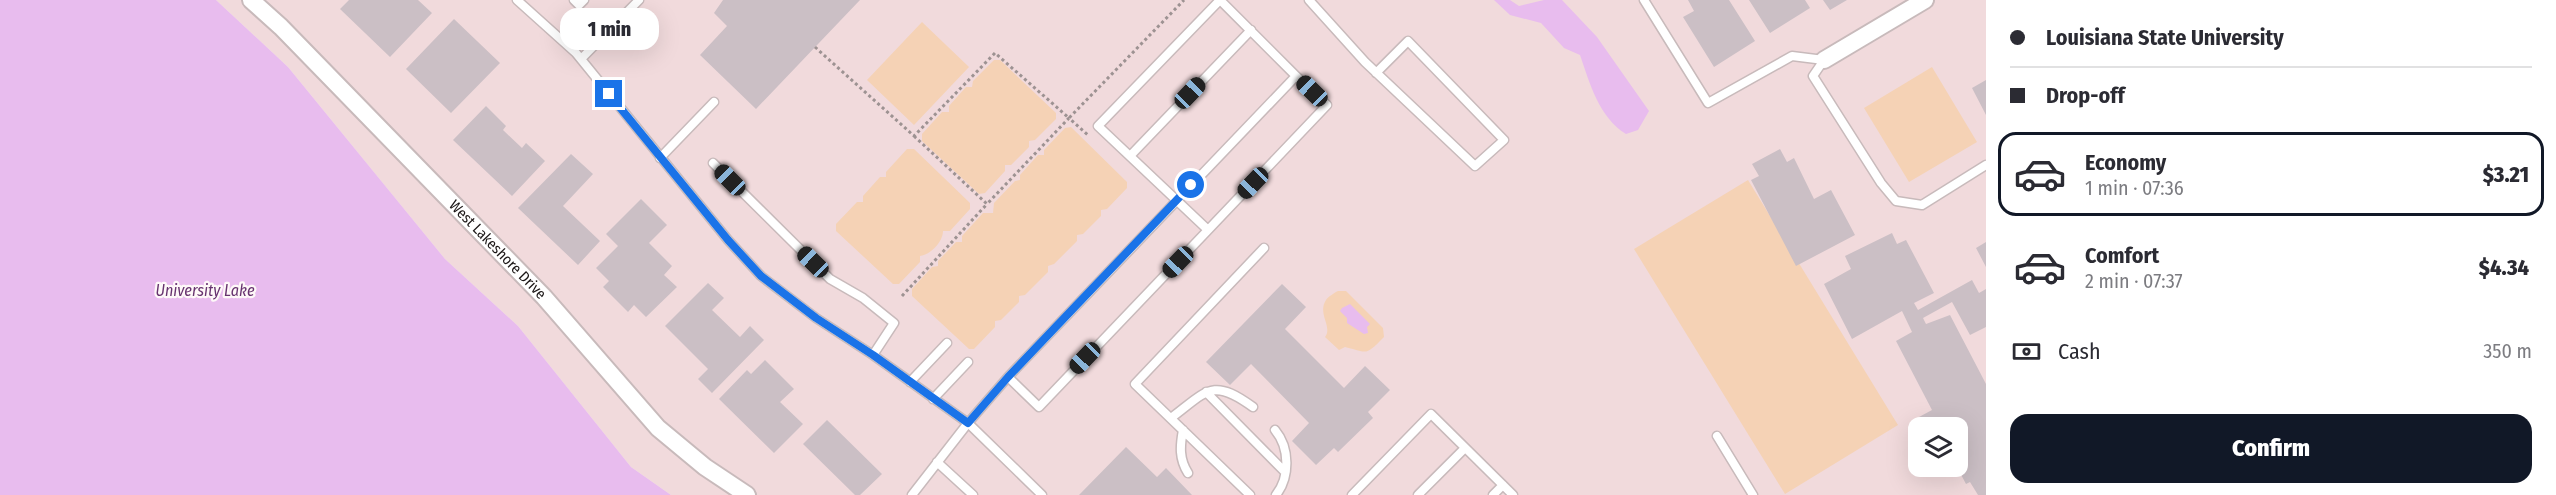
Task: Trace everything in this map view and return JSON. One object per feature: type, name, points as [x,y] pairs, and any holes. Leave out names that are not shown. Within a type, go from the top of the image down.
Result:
[{"type":"street","name":"West Lakeshore Drive","points":[[251,0],[281,27],[544,297],[658,428],[705,467],[747,495]]},
{"type":"street","points":[[1824,60],[1925,0]]},
{"type":"lane","points":[[517,0],[581,59],[728,240],[761,276],[816,318],[873,355],[968,423],[1042,495]]},
{"type":"lane","points":[[574,0],[579,5],[584,0]]},
{"type":"lane","points":[[581,59],[639,0]]},
{"type":"lane","points":[[1008,377],[1039,406],[1208,230],[1327,105],[1220,0],[1098,126],[1208,230]]},
{"type":"lane","points":[[1309,0],[1376,73],[1474,166],[1504,140],[1408,41],[1376,73]]},
{"type":"lane","points":[[1644,0],[1708,103],[1792,56],[1824,60],[1813,76],[1881,183],[1896,201],[1922,205],[1986,165]]},
{"type":"lane","points":[[1130,156],[1251,30]]},
{"type":"lane","points":[[912,495],[968,423],[1008,377],[1296,76]]},
{"type":"lane","points":[[660,158],[714,102]]},
{"type":"lane","points":[[713,164],[830,279],[863,298],[894,323],[873,355]]},
{"type":"lane","points":[[1246,494],[1135,384],[1264,248]]},
{"type":"lane","points":[[910,382],[947,343]]},
{"type":"lane","points":[[933,399],[968,362]]},
{"type":"lane","points":[[1170,418],[1206,392],[1217,389],[1233,393],[1253,407]]},
{"type":"lane","points":[[1206,392],[1285,472]]},
{"type":"lane","points":[[1352,495],[1431,414],[1513,495]]},
{"type":"lane","points":[[1183,430],[1180,447],[1182,464],[1188,473]]},
{"type":"lane","points":[[1275,430],[1286,448],[1283,485],[1276,495]]},
{"type":"lane","points":[[1718,436],[1753,495]]},
{"type":"lane","points":[[1418,495],[1465,448]]},
{"type":"lane","points":[[937,462],[973,495]]},
{"type":"lane","points":[[1493,495],[1503,485]]},
{"type":"path","points":[[902,296],[987,204],[1184,0]]},
{"type":"path","points":[[815,46],[987,204]]},
{"type":"path","points":[[914,136],[995,53],[1069,118]]},
{"type":"shaded area","points":[[216,0],[1986,0],[1986,495],[671,495],[631,467],[518,326],[445,259],[288,67]]},
{"type":"shaded area","points":[[922,22],[969,67],[914,125],[867,80]]},
{"type":"shaded area","points":[[994,60],[1000,60],[1056,113],[1056,119],[1035,140],[1029,141],[1029,147],[1011,165],[1005,165],[1005,171],[985,193],[979,194],[922,141],[922,134],[942,112],[949,112],[949,106],[966,87],[972,87],[973,81]]},
{"type":"shaded area","points":[[1932,67],[1977,142],[1909,182],[1864,108]]},
{"type":"shaded area","points":[[1071,127],[1127,182],[1127,188],[1107,209],[1101,210],[1101,216],[1083,234],[1077,235],[1077,241],[1054,264],[1048,266],[1048,272],[1025,295],[1019,296],[1019,302],[1001,320],[995,321],[995,327],[974,349],[969,349],[912,296],[912,289],[932,267],[938,266],[938,261],[956,242],[962,242],[962,236],[983,213],[993,213],[994,203],[1015,181],[1020,180],[1020,175],[1038,155],[1044,155],[1044,150],[1065,128]]},
{"type":"shaded area","points":[[907,149],[914,149],[970,203],[970,209],[950,231],[943,231],[935,247],[920,256],[920,262],[899,284],[893,284],[836,231],[836,224],[857,202],[863,202],[863,196],[880,177],[886,177],[886,172]]},
{"type":"shaded area","points":[[1748,180],[1898,425],[1785,494],[1634,249]]},
{"type":"shaded area","points":[[1338,291],[1346,291],[1383,328],[1384,337],[1370,350],[1363,351],[1345,347],[1339,350],[1325,337],[1327,329],[1324,305],[1328,298]]},
{"type":"water","name":"University Lake","points":[[0,0],[216,0],[288,67],[445,259],[518,326],[631,467],[671,495],[0,495]]},
{"type":"water","points":[[1494,0],[1510,0],[1519,6],[1544,0],[1562,0],[1597,37],[1649,111],[1638,130],[1626,134],[1609,119],[1597,99],[1580,55],[1564,48],[1541,23],[1510,15]]},
{"type":"water","points":[[1350,304],[1370,324],[1367,327],[1368,333],[1364,334],[1347,323],[1347,318],[1340,311]]},
{"type":"building","points":[[349,0],[418,0],[432,13],[390,57],[340,9]]},
{"type":"building","points":[[723,0],[860,0],[756,109],[700,55],[727,26],[714,13]]},
{"type":"building","points":[[1688,0],[1729,0],[1755,41],[1714,67],[1683,17],[1694,11]]},
{"type":"building","points":[[1749,0],[1805,0],[1810,8],[1770,33]]},
{"type":"building","points":[[1823,0],[1847,0],[1830,10]]},
{"type":"building","points":[[454,19],[500,63],[451,113],[406,69]]},
{"type":"building","points":[[1986,80],[1986,115],[1972,88]]},
{"type":"building","points":[[486,106],[506,126],[503,130],[522,148],[526,143],[545,161],[512,196],[453,140]]},
{"type":"building","points":[[1780,149],[1787,162],[1794,158],[1814,199],[1831,190],[1855,235],[1796,266],[1751,180],[1759,176],[1752,164]]},
{"type":"building","points":[[571,154],[593,174],[563,206],[600,241],[578,265],[518,208]]},
{"type":"building","points":[[641,199],[667,225],[649,243],[672,266],[664,275],[677,287],[646,317],[634,305],[628,312],[603,287],[609,281],[596,268],[618,246],[606,234]]},
{"type":"building","points":[[1892,233],[1897,244],[1906,240],[1934,293],[1914,303],[1918,310],[1972,280],[1979,293],[1986,289],[1986,327],[1970,335],[1952,302],[1923,318],[1926,324],[1950,315],[1986,384],[1986,495],[1978,495],[1970,482],[1966,484],[1962,477],[1968,477],[1968,417],[1919,417],[1932,410],[1896,341],[1912,332],[1902,311],[1852,339],[1824,284],[1851,269],[1845,256]]},
{"type":"building","points":[[1986,242],[1986,267],[1976,248]]},
{"type":"building","points":[[708,283],[724,298],[712,310],[740,337],[750,326],[764,340],[712,393],[698,379],[708,369],[665,326]]},
{"type":"building","points":[[1282,284],[1306,307],[1285,329],[1344,388],[1365,366],[1390,390],[1368,412],[1373,418],[1338,452],[1334,448],[1316,465],[1292,441],[1309,423],[1251,364],[1230,385],[1206,362]]},
{"type":"building","points":[[765,360],[794,389],[780,402],[803,424],[774,453],[719,399],[747,370],[751,374]]},
{"type":"building","points":[[827,420],[882,474],[860,495],[855,495],[803,444]]},
{"type":"building","points":[[1126,447],[1157,477],[1166,468],[1192,495],[1079,495]]},
{"type":"route","points":[[609,94],[728,240],[761,276],[816,318],[873,355],[968,423],[1008,377],[1191,185]]}]
